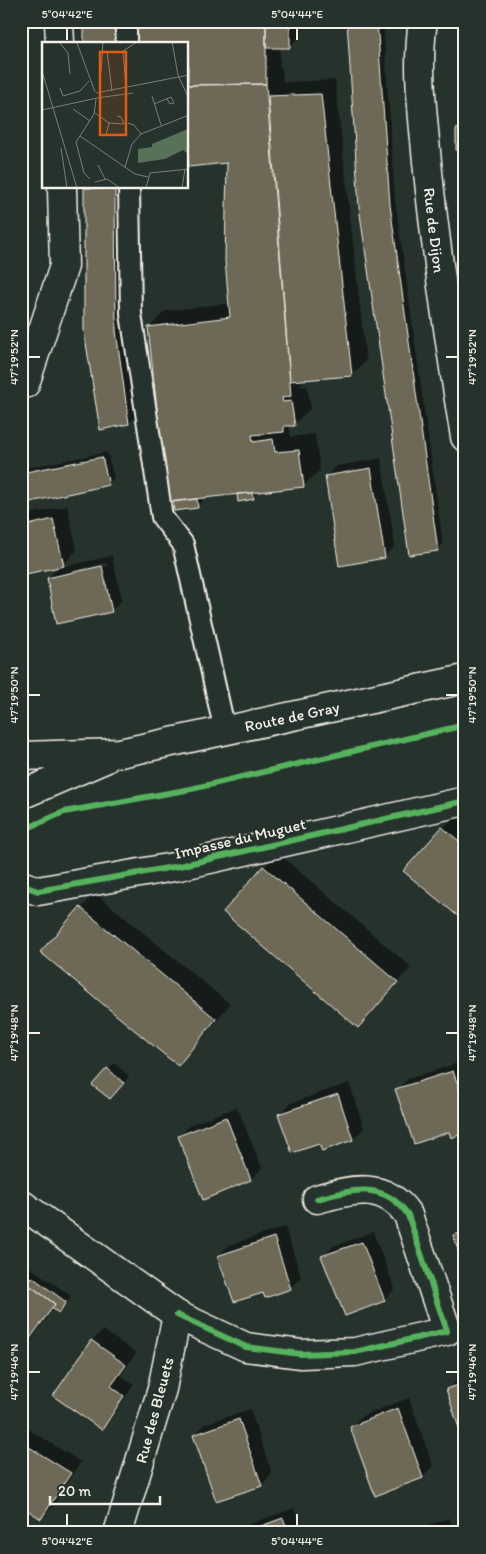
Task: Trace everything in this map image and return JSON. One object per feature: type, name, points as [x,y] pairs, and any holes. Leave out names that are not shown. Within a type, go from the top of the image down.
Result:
[{"type":"street","points":[[60,21],[60,42]]},
{"type":"street","name":"Rue de Dijon","points":[[424,21],[420,42],[423,116],[430,191],[440,284],[465,437]]},
{"type":"street","points":[[25,384],[64,266],[62,189]]},
{"type":"street","name":"Route de Gray","points":[[21,756],[120,753],[465,678]]},
{"type":"street","name":"Route de Gray","points":[[21,795],[120,753]]},
{"type":"street","name":"Impasse du Muguet","points":[[21,885],[38,892],[179,866],[465,801]]},
{"type":"street","points":[[21,1204],[177,1315],[246,1347],[301,1354],[355,1352],[456,1331],[408,1215],[401,1204],[387,1195],[369,1190],[345,1191],[317,1199]]},
{"type":"street","name":"Rue des Bleuets","points":[[118,1533],[162,1390],[177,1315]]},
{"type":"lane","points":[[126,21],[126,42]]},
{"type":"lane","points":[[129,189],[131,314],[162,517],[183,544],[225,731]]},
{"type":"building","points":[[84,21],[115,21],[115,42],[84,42]]},
{"type":"building","points":[[135,21],[266,21],[266,84],[189,85],[189,42],[135,42]]},
{"type":"building","points":[[266,21],[290,21],[290,48],[266,48]]},
{"type":"building","points":[[347,21],[377,21],[390,205],[438,551],[409,555],[359,207]]},
{"type":"building","points":[[266,84],[291,396],[282,398],[283,402],[291,401],[295,426],[284,426],[284,432],[252,435],[253,442],[273,439],[275,452],[299,450],[304,487],[167,502],[148,327],[230,317],[225,260],[227,163],[189,167],[189,85]]},
{"type":"building","points":[[321,94],[352,376],[290,381],[268,96]]},
{"type":"building","points":[[461,128],[465,149],[456,150],[456,129]]},
{"type":"building","points":[[84,189],[115,189],[116,331],[129,424],[100,430],[84,331]]},
{"type":"building","points":[[102,457],[109,485],[21,504],[21,473]]},
{"type":"building","points":[[371,468],[385,558],[339,566],[325,476]]},
{"type":"building","points":[[252,493],[254,499],[238,502],[237,494]]},
{"type":"building","points":[[197,499],[198,508],[174,511],[173,502]]},
{"type":"building","points":[[53,519],[64,566],[21,575],[21,527]]},
{"type":"building","points":[[102,566],[112,612],[56,624],[47,578]]},
{"type":"building","points":[[442,827],[465,846],[465,922],[403,871]]},
{"type":"building","points":[[263,866],[398,982],[358,1028],[223,912]]},
{"type":"building","points":[[80,907],[216,1019],[178,1066],[40,952]]},
{"type":"building","points":[[107,1068],[124,1083],[110,1099],[92,1085]]},
{"type":"building","points":[[453,1071],[465,1106],[465,1133],[451,1138],[449,1132],[414,1144],[395,1089]]},
{"type":"building","points":[[338,1094],[353,1140],[322,1151],[319,1144],[292,1153],[278,1114]]},
{"type":"building","points":[[226,1117],[251,1180],[203,1200],[178,1136]]},
{"type":"building","points":[[465,1232],[465,1257],[461,1259],[453,1235]]},
{"type":"building","points":[[274,1237],[291,1289],[265,1298],[263,1293],[234,1302],[217,1256]]},
{"type":"building","points":[[362,1242],[385,1301],[345,1316],[321,1256]]},
{"type":"building","points":[[32,1277],[66,1302],[59,1313],[52,1309],[55,1304],[28,1284]]},
{"type":"building","points":[[21,1279],[55,1304],[21,1351]]},
{"type":"building","points":[[91,1340],[126,1365],[111,1386],[124,1396],[102,1430],[53,1396]]},
{"type":"building","points":[[465,1383],[465,1446],[446,1389]]},
{"type":"building","points":[[398,1408],[423,1478],[375,1496],[350,1427]]},
{"type":"building","points":[[239,1419],[262,1486],[216,1501],[193,1435]]},
{"type":"building","points":[[21,1442],[71,1473],[41,1519],[21,1506]]},
{"type":"building","points":[[283,1518],[289,1533],[242,1533]]},
{"type":"building","points":[[438,1528],[440,1533],[424,1533]]},
{"type":"cycle path","points":[[21,831],[64,812],[191,789],[465,725]]},
{"type":"cycle path","points":[[21,885],[38,891],[179,866],[465,801]]},
{"type":"cycle path","points":[[177,1315],[246,1347],[301,1354],[355,1352],[447,1331],[408,1215],[399,1204],[378,1192],[367,1190],[342,1192],[317,1199]]}]
